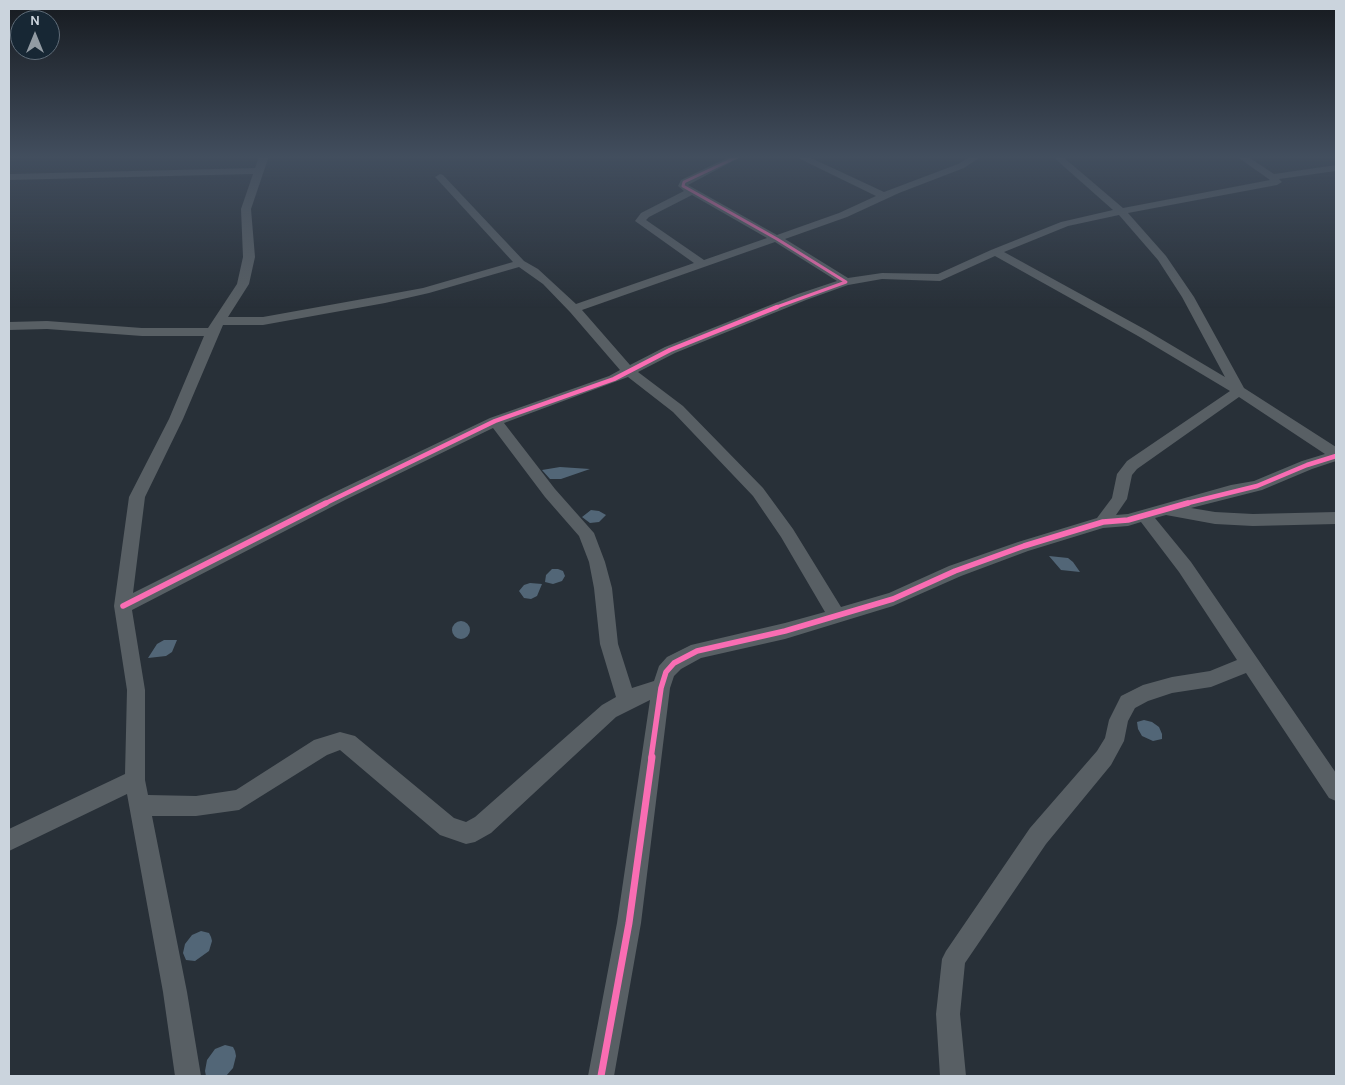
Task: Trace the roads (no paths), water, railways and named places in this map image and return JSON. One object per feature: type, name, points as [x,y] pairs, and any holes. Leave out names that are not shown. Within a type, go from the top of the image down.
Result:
[{"type":"street","points":[[188,1076],[175,992],[135,780],[136,690],[123,606],[137,497],[176,420],[217,327],[243,284],[249,257],[247,207]]},
{"type":"street","points":[[468,207],[520,263],[534,271],[547,282],[574,309],[628,371],[678,409],[758,492],[787,533],[838,616]]},
{"type":"street","points":[[661,207],[645,215],[640,221],[704,265]]},
{"type":"street","points":[[717,207],[777,239],[846,282]]},
{"type":"street","points":[[574,309],[704,265],[844,215],[862,207]]},
{"type":"street","points":[[1116,207],[1144,236],[1168,266],[1188,297],[1239,391]]},
{"type":"street","points":[[123,606],[340,496],[495,421],[614,379],[670,350],[802,297],[846,282],[882,276],[940,278],[994,252],[1065,224],[1144,207]]},
{"type":"street","points":[[994,252],[1142,333],[1239,391],[1336,455]]},
{"type":"street","points":[[9,326],[48,325],[142,332],[217,327],[385,300],[520,263]]},
{"type":"street","points":[[1103,522],[1119,499],[1125,474],[1132,465],[1239,391]]},
{"type":"street","points":[[495,421],[550,493],[586,533],[597,562],[603,588],[609,644],[626,700]]},
{"type":"street","points":[[601,1076],[629,923],[661,688],[666,672],[674,662],[697,651],[785,631],[893,599],[955,571],[1024,546],[1103,522],[1128,520],[1231,491],[1257,486],[1336,455]]},
{"type":"street","points":[[1164,509],[1209,517],[1253,520],[1336,518]]},
{"type":"street","points":[[1144,515],[1185,567],[1336,791]]},
{"type":"street","points":[[953,1076],[948,1014],[954,958],[1038,836],[1104,758],[1114,741],[1119,720],[1128,702],[1143,694],[1172,685],[1211,679],[1250,663]]},
{"type":"street","points":[[140,805],[196,806],[239,800],[321,747],[340,741],[348,742],[448,827],[466,833],[475,831],[599,719],[626,700],[661,688]]},
{"type":"street","points":[[9,840],[135,780]]}]
